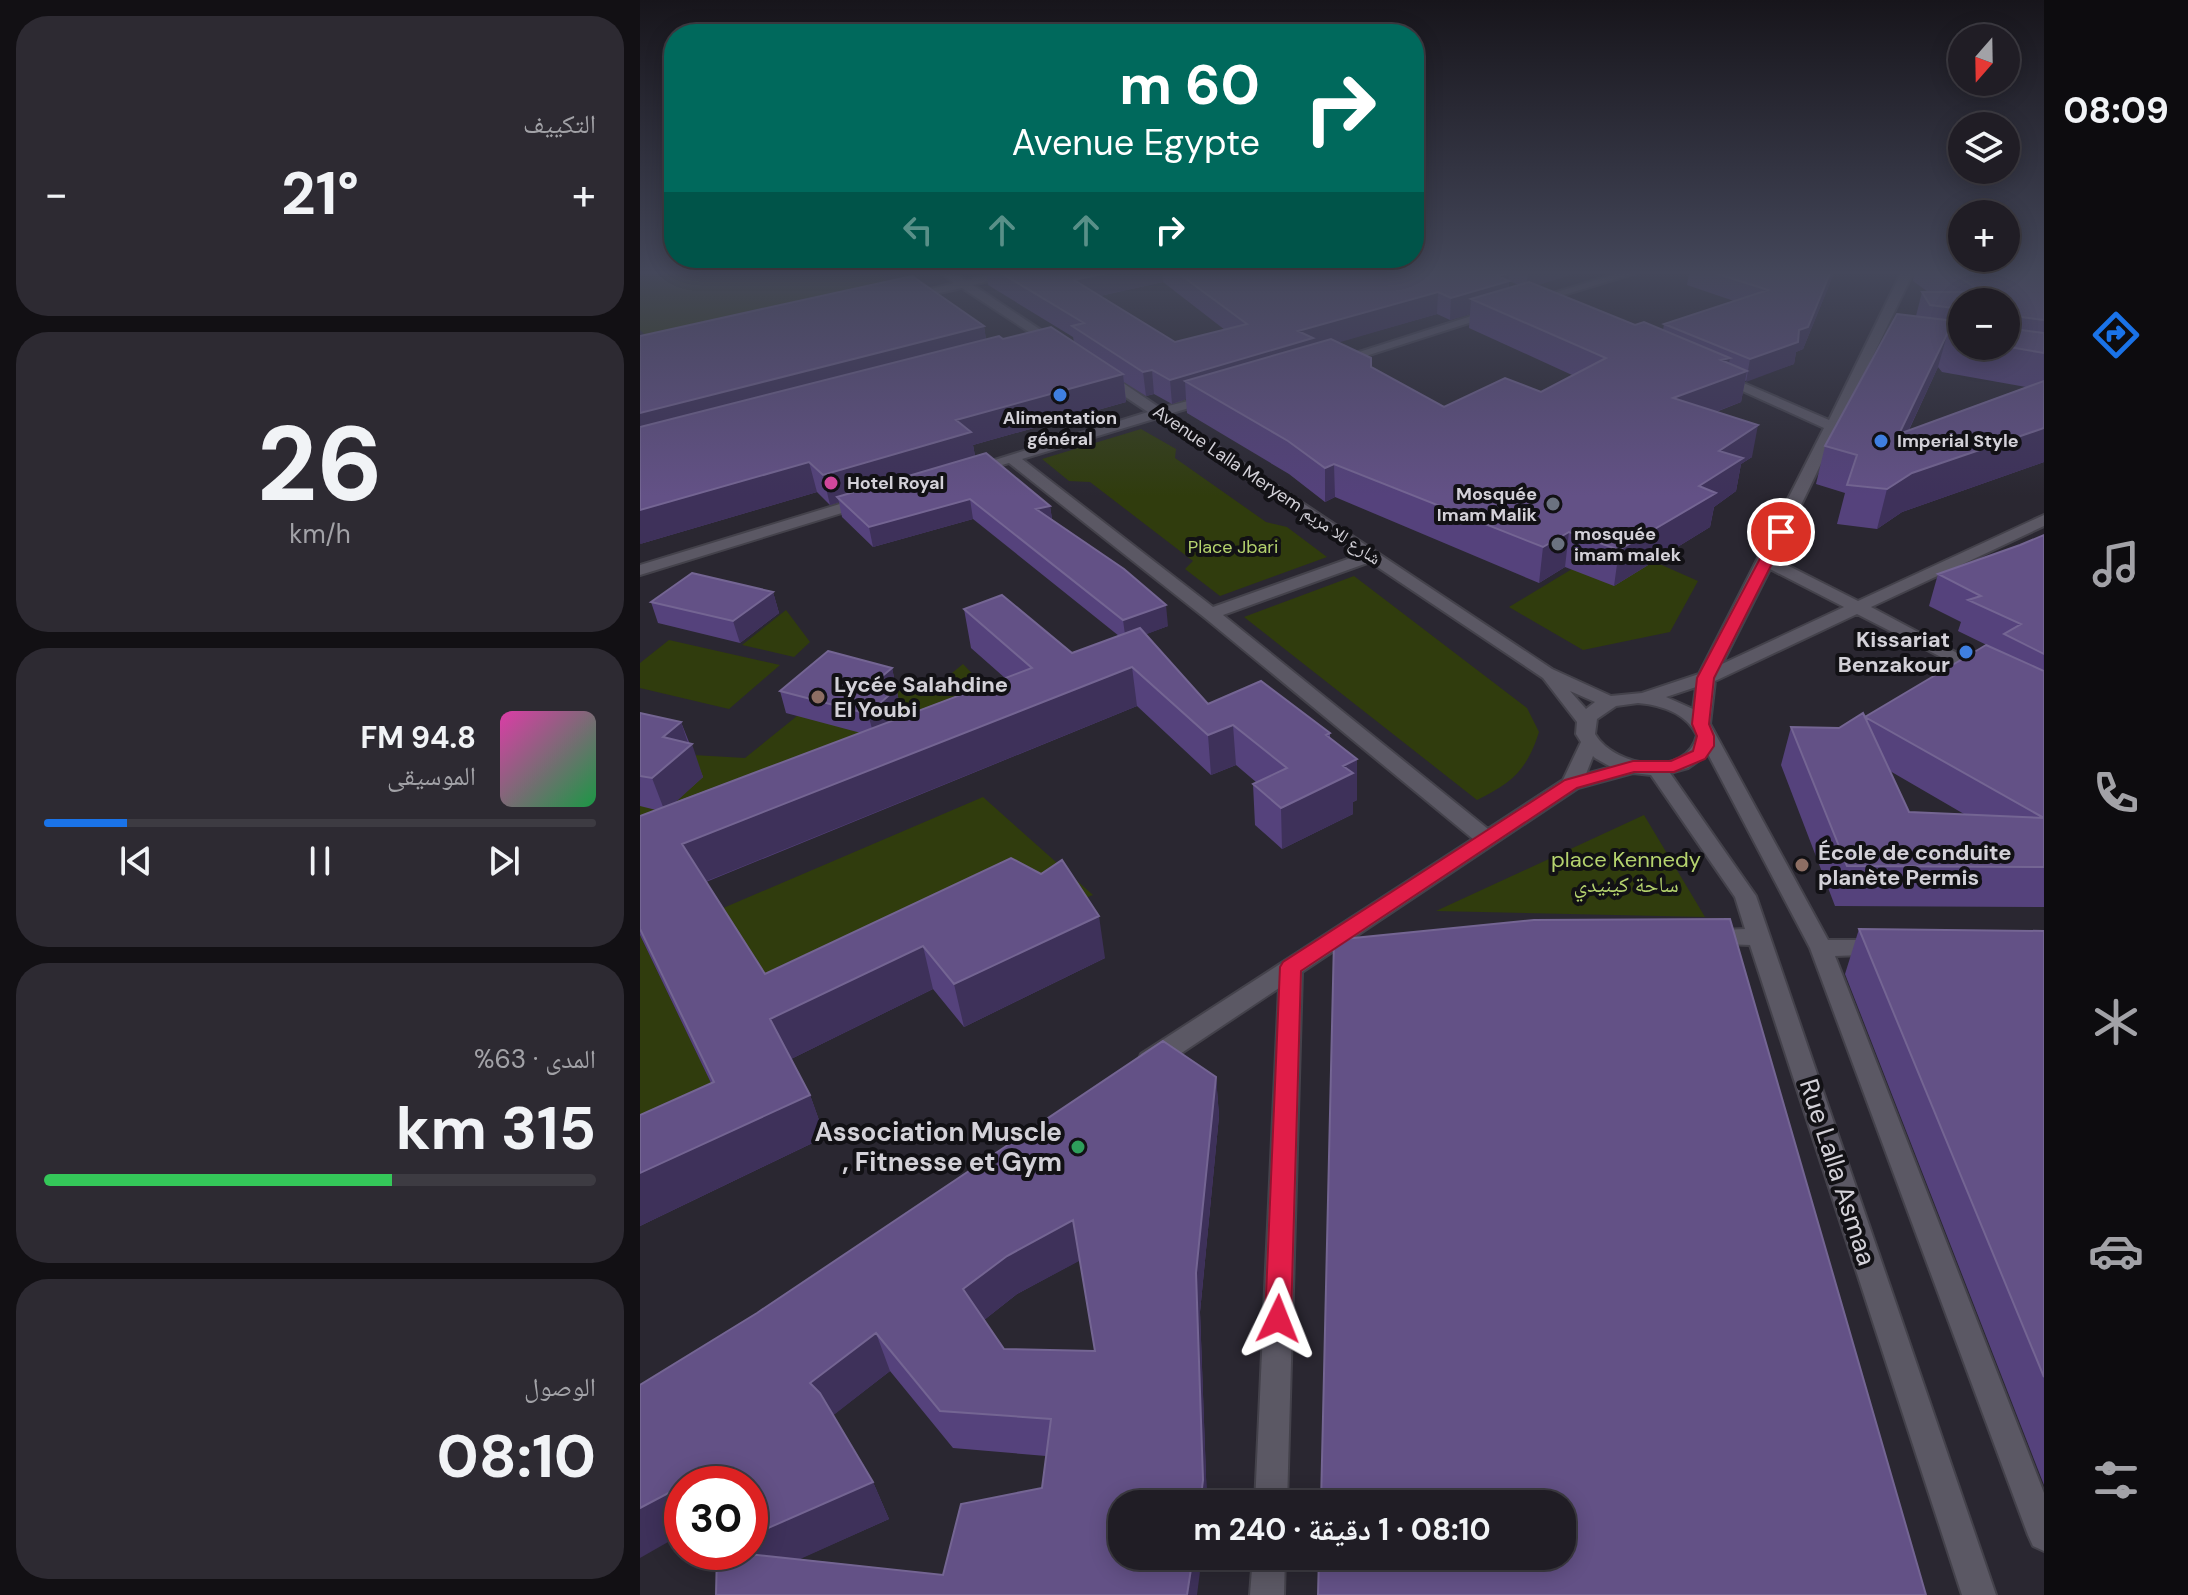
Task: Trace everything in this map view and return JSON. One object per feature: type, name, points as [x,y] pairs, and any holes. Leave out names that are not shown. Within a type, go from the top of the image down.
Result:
[{"type":"street","points":[[1325,364],[1381,347]]},
{"type":"street","points":[[1131,1073],[1571,784],[1689,762],[1705,746],[1706,678],[1767,561],[1831,426],[1879,347]]},
{"type":"street","name":"Avenue Lalla Meryem شارع للا مريم","points":[[1093,369],[1546,673],[1609,702]]},
{"type":"street","points":[[1713,376],[1831,426]]},
{"type":"street","points":[[952,475],[1220,395]]},
{"type":"street","points":[[1011,457],[1211,614],[1487,839]]},
{"type":"street","points":[[640,570],[877,498]]},
{"type":"street","points":[[1645,768],[1616,761],[1590,743],[1585,732],[1590,713],[1609,702],[1643,698],[1706,678],[2044,520]]},
{"type":"street","points":[[1211,614],[1371,556]]},
{"type":"street","points":[[1767,561],[2004,682]]},
{"type":"street","name":"Avenue Lalla Meryem شارع للا مريم","points":[[1546,673],[1586,721]]},
{"type":"street","points":[[1643,698],[1677,706],[1703,730],[1799,902],[1821,948],[2044,1535]]},
{"type":"street","points":[[1571,784],[1590,743]]},
{"type":"street","name":"Rue Lalla Asmaa","points":[[1645,768],[1745,896],[1979,1595]]},
{"type":"street","points":[[1681,937],[1759,937]]},
{"type":"street","points":[[1336,938],[1383,938]]},
{"type":"street","points":[[1821,948],[1900,948]]},
{"type":"street","points":[[1272,1490],[1291,967]]},
{"type":"street","points":[[1267,1595],[1268,1570]]},
{"type":"green space","name":"Place Jbari","points":[[1141,429],[1176,449],[1175,458],[1266,522],[1287,527],[1327,557],[1220,596],[1185,569],[1193,561],[1090,482],[1069,481],[1042,459]]},
{"type":"green space","points":[[1639,555],[1698,581],[1670,632],[1583,650],[1509,607],[1572,569]]},
{"type":"green space","points":[[1354,576],[1527,708],[1539,732],[1523,766],[1500,788],[1477,800],[1244,617]]},
{"type":"green space","points":[[786,610],[810,642],[794,657],[742,645]]},
{"type":"green space","points":[[669,640],[780,665],[729,709],[640,688],[640,663]]},
{"type":"green space","points":[[963,664],[1014,717],[640,864],[640,806],[693,755],[745,758],[797,716],[879,706],[897,690],[924,696]]},
{"type":"green space","points":[[983,797],[1093,895],[780,1016],[714,912]]},
{"type":"green space","name":"place Kennedy ساحة كينيدي","points":[[1644,815],[1705,917],[1436,911]]},
{"type":"green space","points":[[640,935],[717,1095],[640,1167]]},
{"type":"building","points":[[640,347],[899,347],[640,413]]},
{"type":"building","points":[[954,347],[1082,347],[1123,374],[956,420],[971,432],[823,475],[809,462],[640,510],[640,427]]},
{"type":"building","points":[[1105,347],[1281,347],[1170,380],[1152,370],[1143,372]]},
{"type":"building","points":[[1302,347],[1349,347],[1371,358],[1371,367],[1444,407],[1505,378],[1541,392],[1606,358],[1582,347],[1705,347],[1730,358],[1721,360],[1747,371],[1673,398],[1758,425],[1719,451],[1743,458],[1699,486],[1716,493],[1619,550],[1569,532],[1543,547],[1334,464],[1325,468],[1288,441],[1185,381]]},
{"type":"building","points":[[1722,347],[1783,347],[1750,359]]},
{"type":"building","points":[[1879,347],[1941,347],[1899,434],[2044,381],[2044,428],[1912,473],[1887,489],[1847,485],[1857,455],[1825,446]]},
{"type":"building","points":[[2020,347],[2044,347],[2044,353],[2020,349]]},
{"type":"building","points":[[986,453],[1050,506],[1036,509],[1124,569],[1166,605],[1123,620],[970,499],[869,527],[837,497]]},
{"type":"building","points":[[2044,535],[2044,654],[2004,634],[2021,624],[1968,600],[1981,596],[1938,574]]},
{"type":"building","points":[[692,573],[773,592],[733,621],[651,602]]},
{"type":"building","points":[[1002,595],[1072,653],[1140,628],[1208,704],[1261,681],[1330,733],[1326,735],[1357,759],[1343,766],[1353,773],[1281,808],[1253,784],[1287,768],[1233,725],[1208,735],[1132,667],[682,844],[765,974],[1011,858],[1041,874],[1062,860],[1099,916],[954,984],[923,946],[770,1019],[810,1095],[640,1173],[640,1115],[714,1082],[640,929],[640,816],[1032,668],[964,609]]},
{"type":"building","points":[[1986,645],[2044,671],[2044,818],[1865,717]]},
{"type":"building","points":[[828,651],[892,668],[874,683],[896,689],[868,714],[780,691]]},
{"type":"building","points":[[640,713],[681,722],[663,737],[692,744],[652,778],[640,776]]},
{"type":"building","points":[[1863,713],[1909,812],[2044,818],[2044,867],[1847,866],[1791,727],[1839,728]]},
{"type":"building","points":[[1730,919],[1926,1595],[1318,1595],[1319,1570],[1576,1570],[1576,1490],[1321,1490],[1334,940],[1534,920]]},
{"type":"building","points":[[1859,929],[2044,931],[2044,1377]]},
{"type":"building","points":[[1163,1041],[1216,1077],[1196,1273],[1202,1490],[1108,1490],[1108,1570],[1191,1570],[1187,1595],[716,1595],[717,1570],[768,1570],[768,1556],[943,1575],[961,1504],[1042,1488],[1051,1419],[940,1411],[876,1333],[810,1383],[820,1393],[873,1482],[768,1528],[768,1466],[664,1466],[664,1495],[640,1508],[640,1385],[757,1313]],"holes":[[[1073,1220],[1095,1351],[1004,1349],[963,1289],[1007,1256]]]},
{"type":"place","name":"Alimentation général","points":[[1060,395]]},
{"type":"place","name":"Imperial Style","points":[[1881,441]]},
{"type":"place","name":"Hotel Royal","points":[[831,483]]},
{"type":"place","name":"Mosquée Imam Malik","points":[[1553,504]]},
{"type":"place","name":"mosquée imam malek","points":[[1558,544]]},
{"type":"place","name":"Kissariat Benzakour","points":[[1966,652]]},
{"type":"place","name":"Lycée Salahdine El Youbi","points":[[818,697]]},
{"type":"place","name":"École de conduite planète Permis","points":[[1802,865]]},
{"type":"place","name":"Association Muscle , Fitnesse et Gym","points":[[1078,1147]]},
{"type":"route","points":[[1278,1319],[1291,967],[1571,784],[1633,767],[1674,767],[1699,755],[1705,746],[1706,736],[1701,724],[1706,678],[1781,532]]}]
